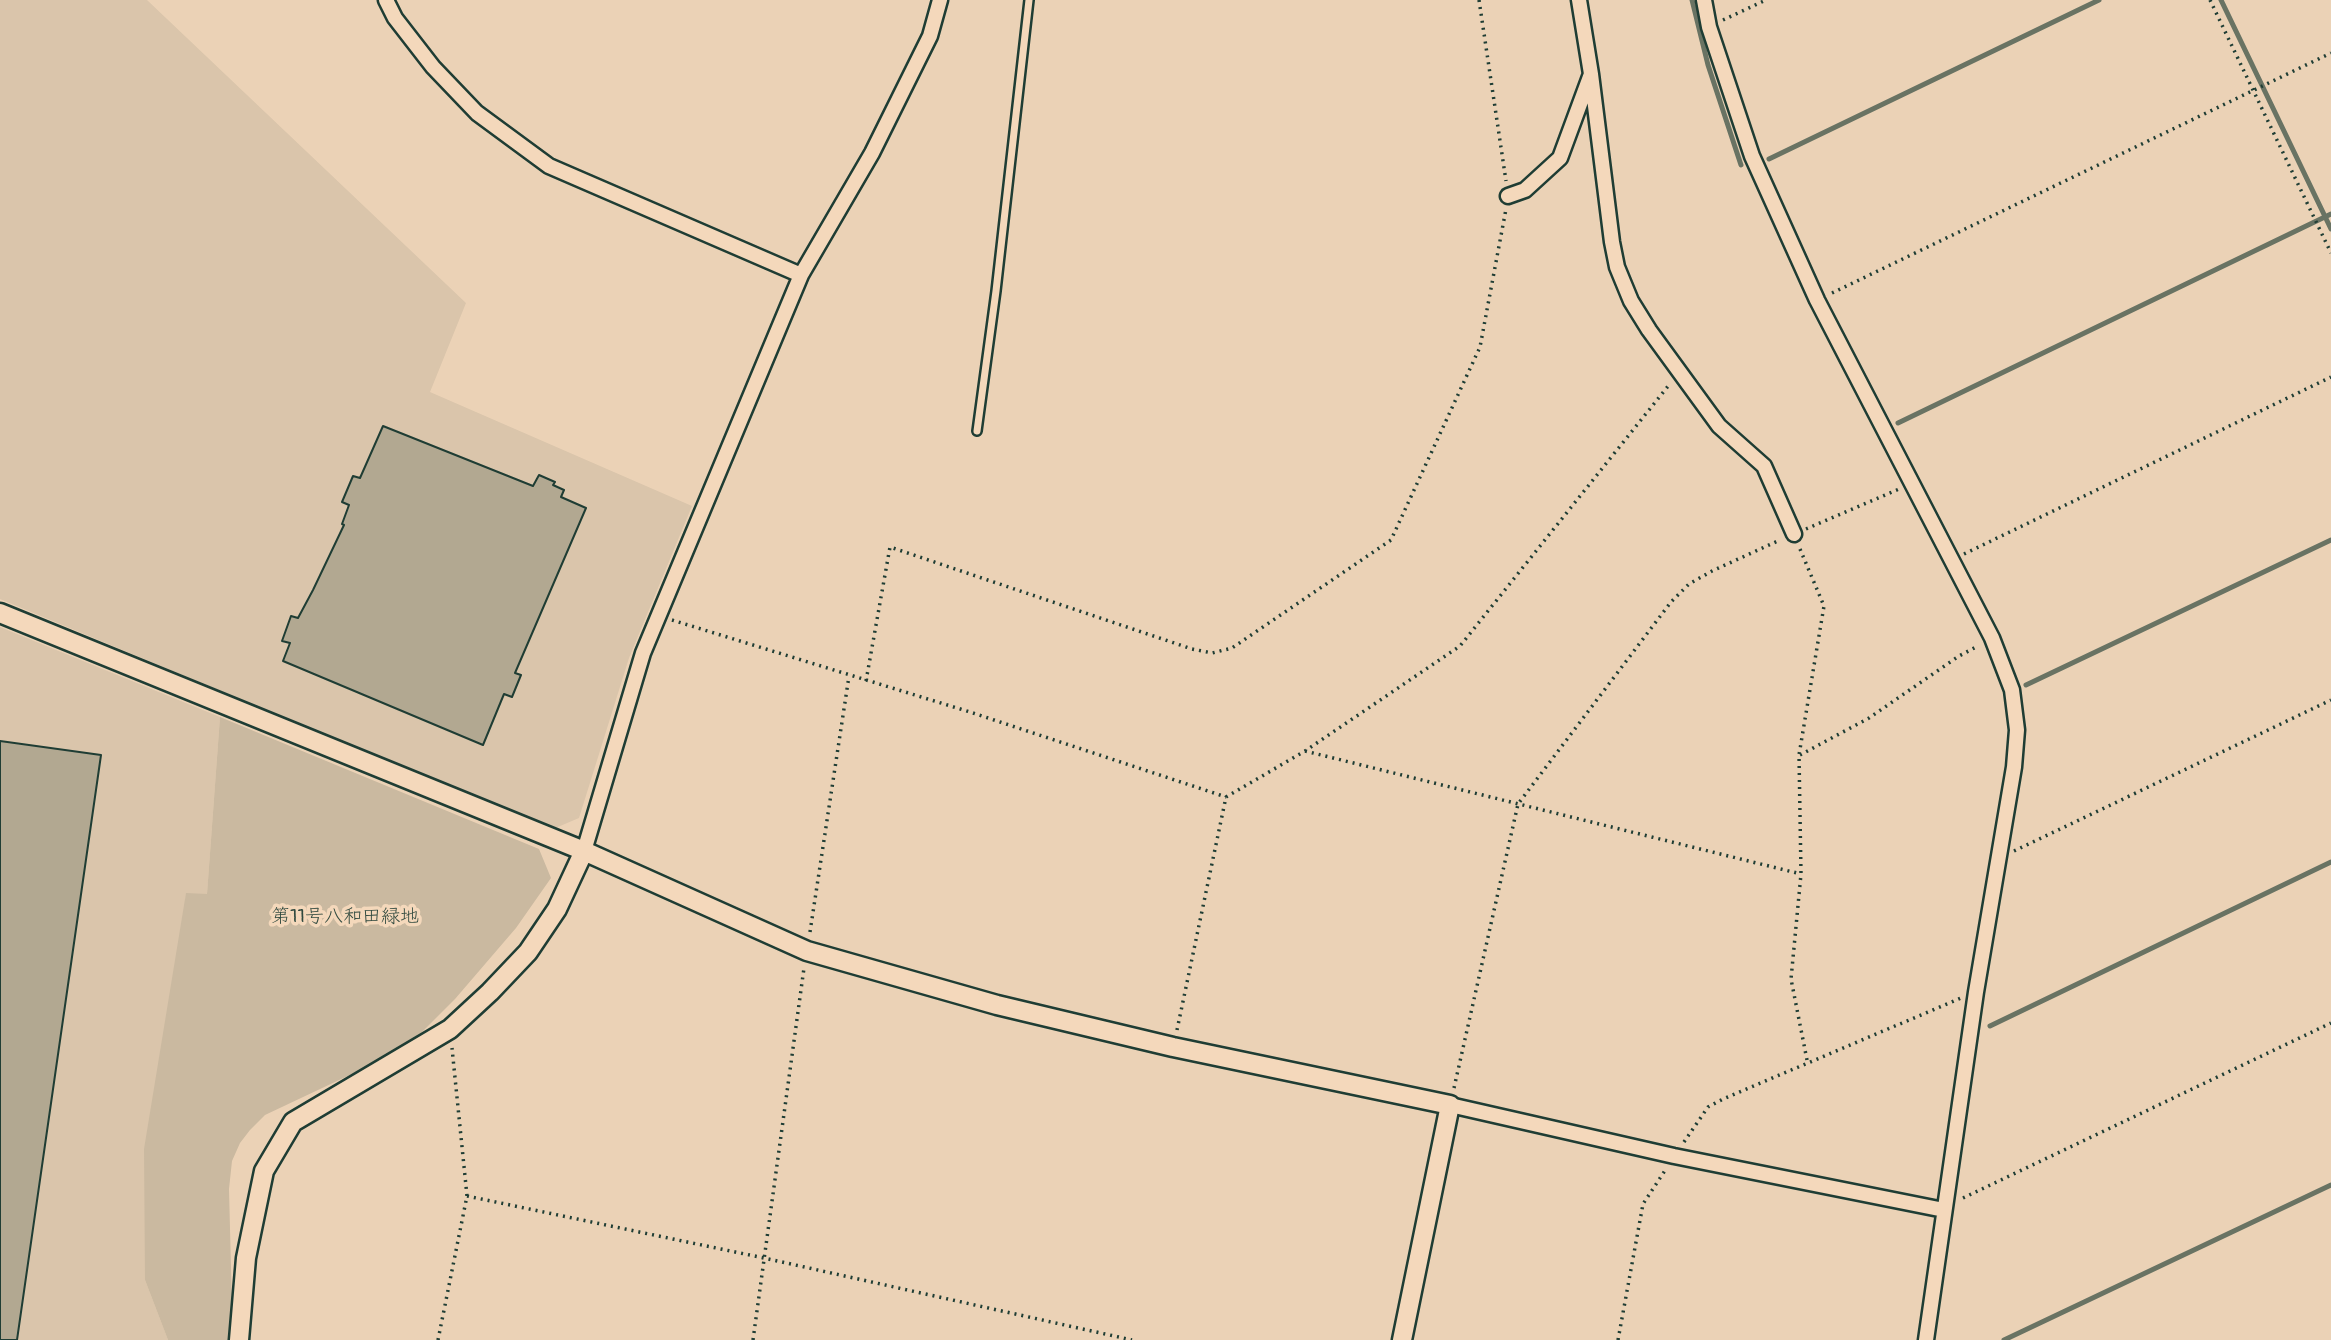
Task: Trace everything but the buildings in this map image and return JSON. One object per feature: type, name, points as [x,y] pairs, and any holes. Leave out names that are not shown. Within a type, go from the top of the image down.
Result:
[{"type":"street","points":[[386,0],[396,18],[433,67],[477,113],[549,166],[801,275]]},
{"type":"street","points":[[239,1340],[246,1258],[264,1171],[293,1122],[450,1029],[528,952],[557,909],[584,851],[643,653],[801,275],[872,153],[930,36],[940,0]]},
{"type":"street","points":[[1579,0],[1617,267],[1631,301],[1718,426],[1764,466],[1794,534]]},
{"type":"street","points":[[1704,0],[1709,27],[1752,156],[1817,300],[1992,638],[2012,690],[2017,730],[2014,767],[1976,992],[1926,1340]]},
{"type":"street","points":[[1508,196],[1525,190],[1560,158],[1591,74]]},
{"type":"street","points":[[0,613],[584,851],[807,951],[997,1005],[1173,1047],[1450,1105],[1674,1156],[1944,1210]]},
{"type":"street","points":[[1402,1340],[1450,1105]]},
{"type":"lane","points":[[977,431],[1029,0]]},
{"type":"path","points":[[866,681],[890,547],[1192,649],[1212,653],[1232,648],[1391,540],[1480,347],[1508,196],[1479,0]]},
{"type":"path","points":[[1709,27],[1766,0]]},
{"type":"path","points":[[2210,0],[2331,253]]},
{"type":"path","points":[[1817,300],[2331,53]]},
{"type":"path","points":[[1173,1047],[1227,797],[1305,751],[1460,646],[1679,373]]},
{"type":"path","points":[[1952,561],[2331,377]]},
{"type":"path","points":[[1450,1105],[1518,804],[1671,602],[1689,584],[1712,571],[1910,484]]},
{"type":"path","points":[[1794,534],[1824,606],[1799,755],[1801,874],[1791,979],[1808,1061]]},
{"type":"path","points":[[659,616],[970,712],[1227,797]]},
{"type":"path","points":[[1799,755],[1870,718],[1959,656],[1992,638]]},
{"type":"path","points":[[753,1340],[807,951],[849,676]]},
{"type":"path","points":[[1999,856],[2027,846],[2331,700]]},
{"type":"path","points":[[1305,751],[1801,874]]},
{"type":"path","points":[[1618,1340],[1643,1204],[1708,1107],[1808,1061],[1976,992]]},
{"type":"path","points":[[1944,1210],[1958,1200],[2041,1163],[2331,1023]]},
{"type":"path","points":[[438,1340],[467,1196],[450,1029]]},
{"type":"path","points":[[467,1196],[764,1258],[1132,1340]]},
{"type":"shaded area","points":[[0,0],[147,0],[466,303],[430,392],[692,506],[629,658],[579,818],[553,829],[0,599]]},
{"type":"shaded area","points":[[0,627],[220,717],[207,894],[186,894],[145,1280],[168,1340],[0,1340]]},
{"type":"green space","name":"第11号八和田緑地","points":[[220,717],[539,849],[551,878],[516,928],[455,999],[422,1032],[390,1056],[265,1115],[250,1130],[240,1143],[232,1161],[229,1189],[232,1307],[228,1340],[168,1340],[145,1280],[144,1149],[186,893],[207,894]]},
{"type":"waterway","points":[[1692,0],[1708,65],[1741,165]]},
{"type":"waterway","points":[[1769,159],[2099,0]]},
{"type":"waterway","points":[[2221,0],[2331,229]]},
{"type":"waterway","points":[[1898,423],[2331,214]]},
{"type":"waterway","points":[[2026,685],[2331,540]]},
{"type":"waterway","points":[[1990,1026],[2331,862]]},
{"type":"waterway","points":[[2004,1340],[2331,1185]]}]
